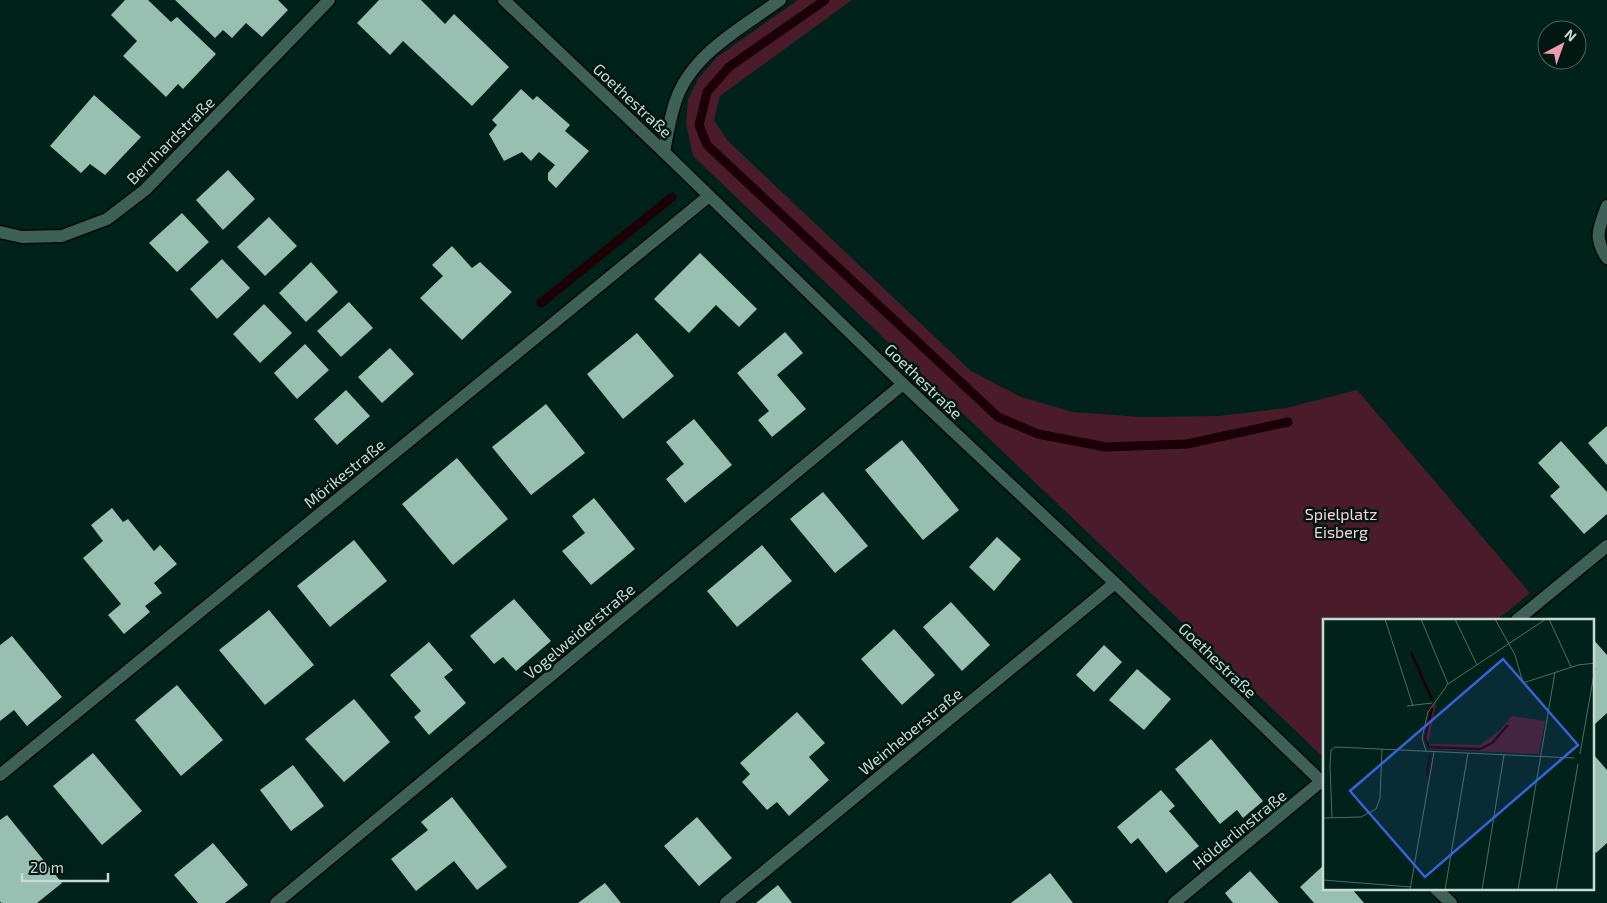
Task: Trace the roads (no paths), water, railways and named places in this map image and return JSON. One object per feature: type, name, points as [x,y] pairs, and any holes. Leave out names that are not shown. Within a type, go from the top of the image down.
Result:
[{"type":"street","name":"Bernhardstraße","points":[[0,232],[22,237],[62,236],[107,219],[145,190],[329,0]]},
{"type":"street","name":"Goethestraße","points":[[504,0],[903,384],[1323,781]]},
{"type":"street","points":[[664,152],[675,102],[689,74],[710,50],[780,0]]},
{"type":"street","name":"Mörikestraße","points":[[0,775],[709,196]]},
{"type":"street","points":[[1607,206],[1599,227],[1599,246],[1607,258]]},
{"type":"street","name":"Vogelweiderstraße","points":[[276,903],[903,384]]},
{"type":"street","points":[[1518,619],[1607,546]]},
{"type":"street","name":"Weinheberstraße","points":[[726,903],[1115,583]]},
{"type":"street","name":"Hölderlinstraße","points":[[1174,903],[1323,783]]},
{"type":"street","points":[[1437,890],[1451,903]]},
{"type":"waterway","points":[[825,0],[729,67],[707,92],[699,125],[707,145],[998,417],[1038,434],[1106,447],[1187,444],[1288,422]]},
{"type":"waterway","points":[[541,303],[672,197]]},
{"type":"park label","name":"Spielplatz Eisberg","points":[[1341,522]]}]
